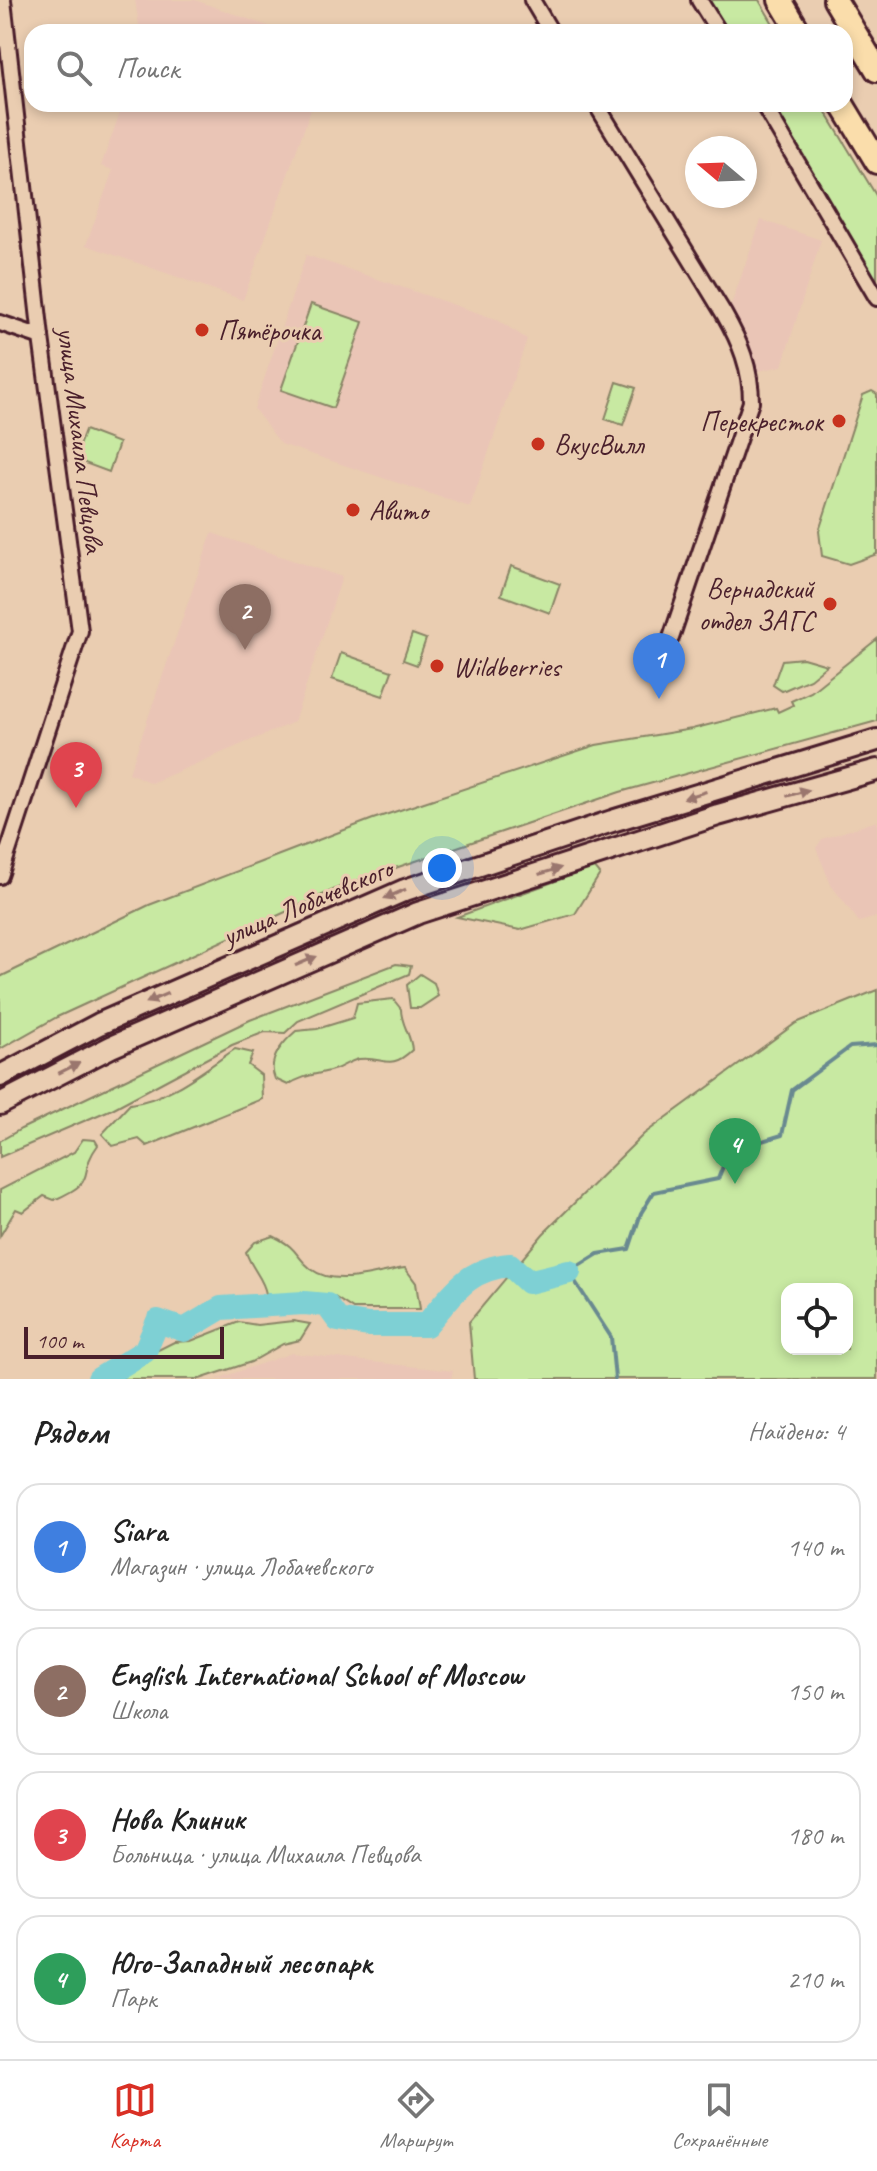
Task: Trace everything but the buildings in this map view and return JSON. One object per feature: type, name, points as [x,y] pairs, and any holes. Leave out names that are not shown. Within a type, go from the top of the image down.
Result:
[{"type":"main road","points":[[780,0],[794,24]]},
{"type":"main road","points":[[835,0],[849,24]]},
{"type":"main road","points":[[853,30],[877,70]]},
{"type":"main road","points":[[847,112],[877,162]]},
{"type":"main road","name":"улица Лобачевского","points":[[0,1076],[112,1018],[405,890],[641,812],[877,740]]},
{"type":"main road","name":"улица Лобачевского","points":[[0,1104],[111,1047],[418,913],[718,815],[877,770]]},
{"type":"street","name":"улица Михаила Певцова","points":[[0,876],[80,631],[41,337],[3,0]]},
{"type":"street","points":[[532,0],[546,24]]},
{"type":"street","points":[[699,0],[714,24]]},
{"type":"street","points":[[601,112],[724,314],[738,339],[751,377],[751,402],[671,638]]},
{"type":"street","points":[[768,112],[877,298]]},
{"type":"street","points":[[0,323],[41,337]]},
{"type":"shaded area","points":[[135,0],[195,0],[262,24],[139,24]]},
{"type":"shaded area","points":[[120,112],[310,112],[243,300],[86,245],[113,170],[101,166]]},
{"type":"shaded area","points":[[761,220],[821,240],[782,366],[754,372],[730,308]]},
{"type":"shaded area","points":[[306,255],[496,319],[527,339],[470,507],[281,444],[254,409]]},
{"type":"shaded area","points":[[212,533],[342,577],[294,722],[151,783],[129,773]]},
{"type":"shaded area","points":[[877,821],[877,917],[859,922],[831,885],[816,848],[822,839]]},
{"type":"shaded area","points":[[292,1353],[453,1371],[451,1379],[217,1379]]},
{"type":"green space","points":[[707,0],[759,0],[773,24],[721,24]]},
{"type":"green space","points":[[774,112],[826,112],[877,197],[877,288]]},
{"type":"green space","points":[[311,304],[363,322],[333,408],[281,390]]},
{"type":"green space","points":[[617,382],[636,388],[623,425],[605,419]]},
{"type":"green space","points":[[872,391],[877,394],[877,554],[849,564],[822,556],[819,531],[863,395]]},
{"type":"green space","points":[[85,430],[119,443],[109,472],[74,459]]},
{"type":"green space","points":[[511,566],[560,584],[550,613],[501,595]]},
{"type":"green space","points":[[412,634],[426,639],[417,665],[403,660]]},
{"type":"green space","points":[[877,639],[877,721],[620,792],[342,886],[57,1017],[0,1049],[0,977],[149,905],[373,819],[596,745],[692,729],[776,708],[778,712],[793,705],[791,701],[811,692]]},
{"type":"green space","points":[[341,653],[392,671],[383,696],[332,679]]},
{"type":"green space","points":[[803,658],[827,665],[810,679],[782,691],[773,685],[782,660]]},
{"type":"green space","points":[[594,867],[600,874],[575,914],[520,930],[457,917]]},
{"type":"green space","points":[[396,964],[411,966],[409,974],[298,1021],[285,1033],[265,1032],[232,1045],[112,1109],[0,1157],[0,1141],[21,1129],[250,1020]]},
{"type":"green space","points":[[420,974],[434,983],[438,996],[420,1008],[410,1008],[407,985]]},
{"type":"green space","points":[[877,990],[877,1379],[474,1379],[469,1322],[543,1234],[644,1134],[796,1023]]},
{"type":"green space","points":[[393,999],[401,1009],[411,1044],[412,1050],[404,1057],[392,1062],[356,1060],[288,1085],[275,1079],[274,1059],[296,1031],[317,1029],[353,1018],[357,1003]]},
{"type":"green space","points":[[235,1049],[253,1053],[248,1065],[261,1075],[262,1099],[147,1146],[139,1139],[113,1146],[102,1134],[130,1104],[172,1090]]},
{"type":"green space","points":[[83,1139],[95,1140],[98,1145],[91,1155],[83,1182],[54,1200],[44,1196],[23,1212],[16,1209],[0,1236],[0,1190],[74,1152]]},
{"type":"green space","points":[[273,1236],[288,1245],[321,1275],[356,1277],[405,1268],[416,1283],[420,1309],[353,1309],[333,1296],[266,1294],[246,1252],[255,1242]]},
{"type":"green space","points":[[293,1321],[310,1324],[300,1340],[283,1344],[251,1362],[200,1379],[116,1379],[144,1357],[174,1342],[191,1341],[239,1322],[257,1325]]},
{"type":"waterway","points":[[615,1379],[611,1337],[569,1272],[598,1254],[629,1249],[641,1213],[654,1192],[718,1179],[729,1151],[782,1135],[792,1090],[850,1047],[877,1045]]},
{"type":"waterway","points":[[99,1379],[145,1351],[158,1321],[184,1330],[221,1308],[304,1303],[327,1305],[338,1320],[368,1325],[426,1325],[462,1284],[495,1267],[510,1265],[528,1282],[569,1272]]},
{"type":"place","name":"Пятёрочка","points":[[202,330]]},
{"type":"place","name":"Перекресток","points":[[839,421]]},
{"type":"place","name":"ВкусВилл","points":[[538,444]]},
{"type":"place","name":"Авито","points":[[353,510]]},
{"type":"place","name":"Вернадский отдел ЗАГС","points":[[830,604]]},
{"type":"place","name":"English International School of Moscow","points":[[245,650]]},
{"type":"place","name":"Wildberries","points":[[437,666]]},
{"type":"place","name":"Siara","points":[[659,699]]},
{"type":"place","name":"Нова Клиник","points":[[76,808]]},
{"type":"place","name":"Юго-Западный лесопарк","points":[[735,1184]]}]
